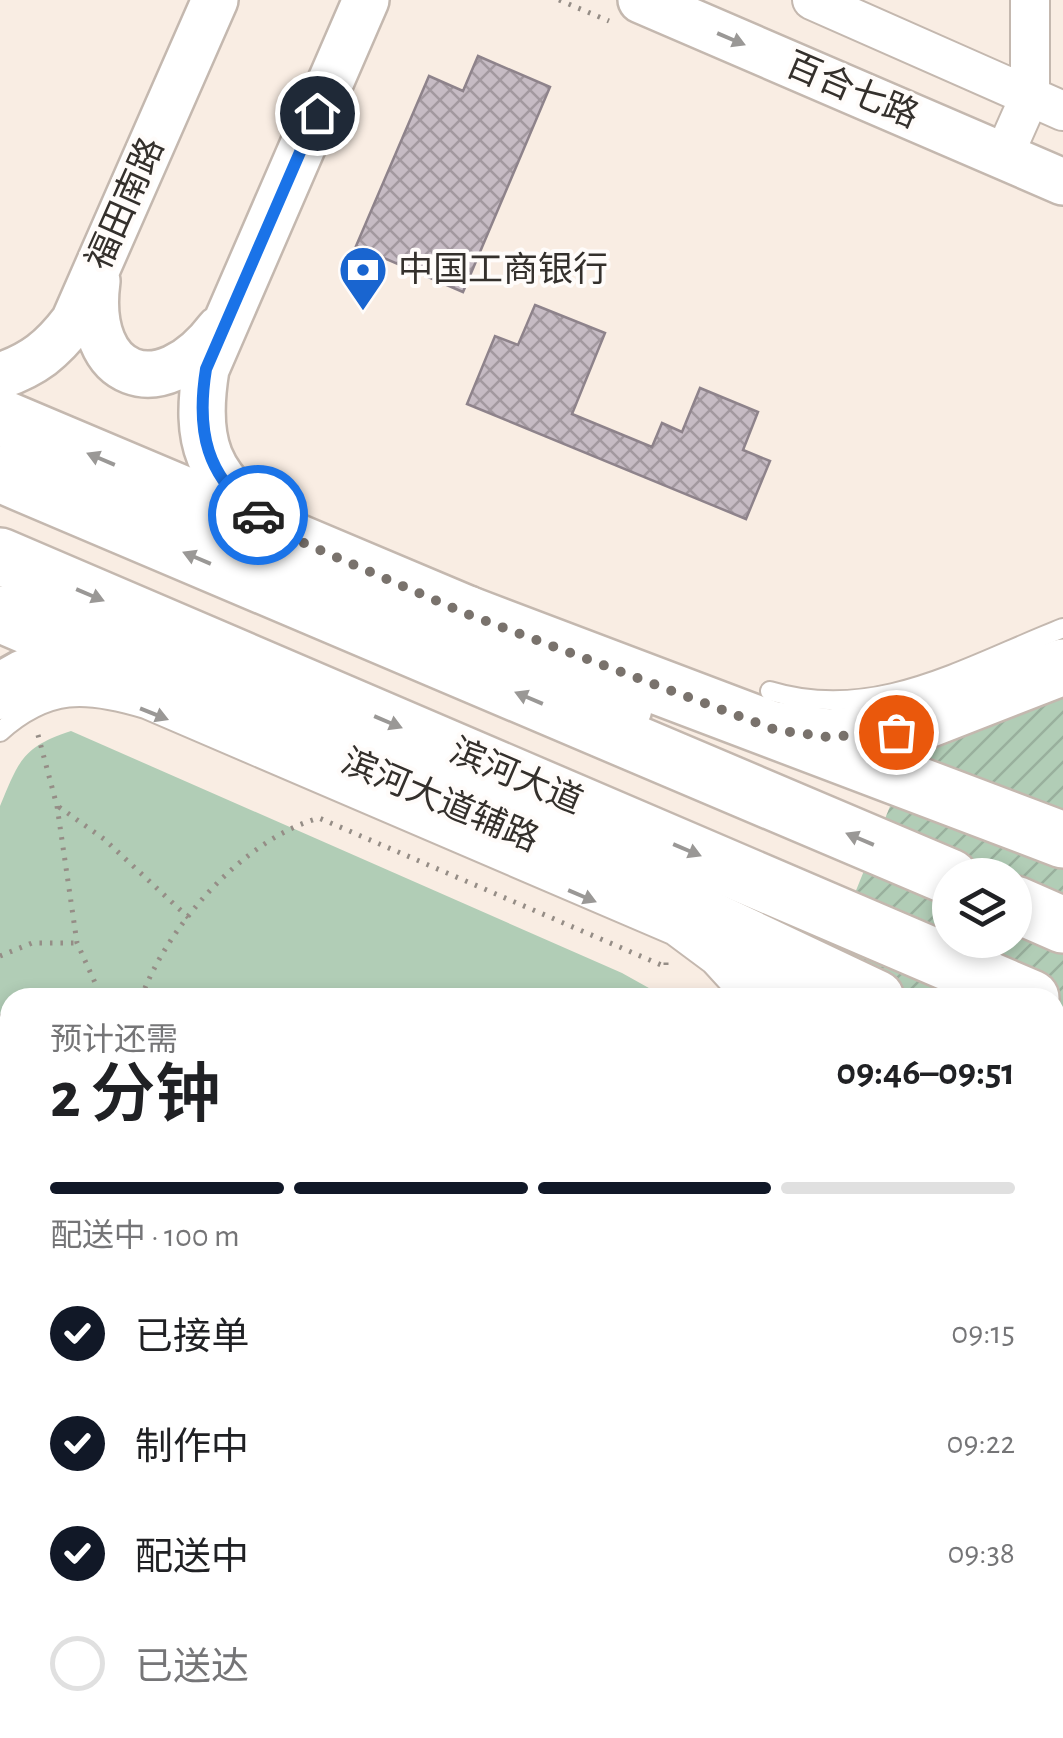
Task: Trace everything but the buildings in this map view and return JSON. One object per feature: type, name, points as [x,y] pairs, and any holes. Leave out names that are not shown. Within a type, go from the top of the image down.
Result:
[{"type":"main road","points":[[0,417],[467,614],[773,710],[1063,840]]},
{"type":"main road","points":[[0,474],[932,869]]},
{"type":"main road","name":"滨河大道","points":[[0,556],[1008,988]]},
{"type":"main road","name":"滨河大道辅路","points":[[0,614],[671,901],[855,988]]},
{"type":"main road","points":[[467,614],[803,814]]},
{"type":"main road","points":[[18,710],[34,672],[63,664],[131,668]]},
{"type":"main road","points":[[773,710],[828,737],[896,732],[1063,668]]},
{"type":"main road","points":[[671,901],[745,958],[771,988]]},
{"type":"main road","points":[[1032,911],[1063,925]]},
{"type":"street","name":"福田南路","points":[[0,376],[32,365],[56,346],[74,321],[215,0]]},
{"type":"street","points":[[346,45],[351,0]]},
{"type":"street","points":[[290,537],[243,504],[222,482],[209,460],[200,402],[206,369],[366,0]]},
{"type":"street","name":"百合七路","points":[[641,0],[1063,182]]},
{"type":"street","points":[[812,0],[1046,103]]},
{"type":"street","points":[[1003,157],[1046,103],[1030,0]]},
{"type":"street","points":[[100,264],[94,324],[110,356],[127,368],[146,374],[184,366],[228,317]]},
{"type":"lane","points":[[773,710],[823,702],[874,700],[1063,628]]},
{"type":"lane","points":[[0,732],[24,711],[56,699],[108,698],[145,710],[672,935],[711,964],[733,988]]},
{"type":"path","points":[[18,710],[57,806],[77,944],[97,988]]},
{"type":"path","points":[[57,806],[104,839],[190,918]]},
{"type":"path","points":[[147,988],[190,918],[229,869],[292,826],[319,818],[666,967]]},
{"type":"path","points":[[0,956],[32,943],[77,944]]},
{"type":"green space","points":[[1063,689],[1063,988],[818,988],[914,747]]},
{"type":"green space","points":[[71,731],[649,988],[0,988],[0,806],[24,758]]},
{"type":"way so far","points":[[258,515],[290,537],[467,614],[776,730],[828,737],[896,732]]},
{"type":"place","name":"中国工商银行","points":[[363,312]]},
{"type":"route","points":[[258,515],[222,482],[209,460],[200,402],[206,369],[317,113]]}]
